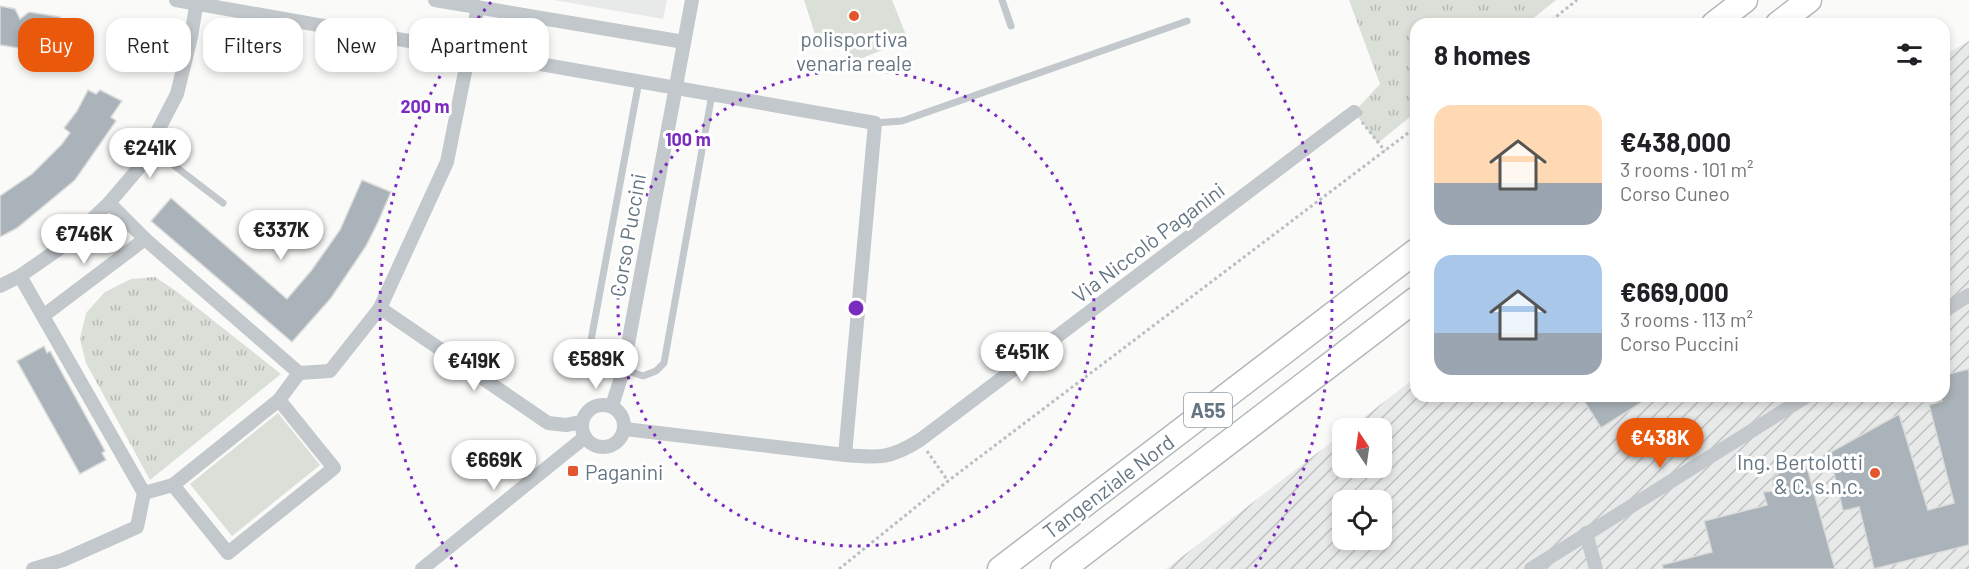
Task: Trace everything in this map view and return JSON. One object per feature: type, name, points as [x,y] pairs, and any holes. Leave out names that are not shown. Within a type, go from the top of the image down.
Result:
[{"type":"highway","points":[[1701,18],[1721,0]]},
{"type":"highway","points":[[1722,18],[1745,0]]},
{"type":"highway","points":[[1786,18],[1809,1]]},
{"type":"highway","name":"Tangenziale Nord","points":[[1000,569],[1410,256]]},
{"type":"highway","name":"Tangenziale Nord","points":[[1063,569],[1410,304]]},
{"type":"street","points":[[176,0],[409,40]]},
{"type":"street","points":[[435,0],[684,42]]},
{"type":"street","name":"Corso Puccini","points":[[612,406],[623,371],[692,0]]},
{"type":"street","points":[[0,286],[20,276],[66,244],[109,203],[138,169],[177,94],[191,38],[196,2]]},
{"type":"street","points":[[476,18],[478,7]]},
{"type":"street","points":[[549,65],[875,123],[845,455]]},
{"type":"street","points":[[109,203],[145,239],[299,373],[330,371],[381,308],[447,162],[465,72]]},
{"type":"street","name":"Via Niccolò Paganini","points":[[625,429],[878,458],[901,452],[920,440],[1354,112]]},
{"type":"street","points":[[43,316],[145,239]]},
{"type":"street","points":[[20,276],[144,493],[137,527],[65,565],[33,569]]},
{"type":"street","points":[[1950,306],[1969,295]]},
{"type":"street","points":[[381,308],[548,423],[582,422]]},
{"type":"street","points":[[144,493],[173,485],[279,400],[299,373]]},
{"type":"street","points":[[173,485],[228,553],[272,518],[334,468],[279,400]]},
{"type":"street","points":[[1531,569],[1796,402]]},
{"type":"street","points":[[598,405],[612,406],[620,412],[625,429],[616,444],[599,447],[585,437],[582,422],[591,409],[598,405]]},
{"type":"street","points":[[422,569],[585,437]]},
{"type":"street","points":[[1586,533],[1596,569]]},
{"type":"lane","points":[[1002,0],[1011,26]]},
{"type":"lane","points":[[875,123],[902,121],[1186,21]]},
{"type":"lane","points":[[639,81],[589,351],[595,360],[643,376],[656,372],[664,363],[712,94]]},
{"type":"lane","points":[[150,147],[223,203]]},
{"type":"path","points":[[1554,18],[1577,0]]},
{"type":"path","points":[[1354,112],[1385,151]]},
{"type":"path","points":[[839,569],[948,481],[1410,132]]},
{"type":"path","points":[[920,440],[948,481]]},
{"type":"shaded area","points":[[554,0],[667,0],[663,19]]},
{"type":"shaded area","points":[[1969,41],[1969,569],[1166,569],[1332,442],[1332,478],[1392,478],[1392,418],[1363,418],[1410,382],[1410,402],[1950,402],[1950,52]]},
{"type":"green space","name":"polisportiva venaria reale","points":[[804,0],[892,0],[908,40],[852,62],[842,40],[834,43],[831,33],[815,34]]},
{"type":"green space","points":[[1349,0],[1556,0],[1534,18],[1410,18],[1410,117],[1378,143],[1354,112],[1380,84]]},
{"type":"green space","points":[[155,277],[281,374],[150,480],[86,363],[80,339],[86,313],[105,292],[131,279]]},
{"type":"green space","points":[[278,413],[320,465],[232,536],[190,484]]},
{"type":"building","points":[[0,6],[15,9],[20,18],[18,48],[0,45]]},
{"type":"building","points":[[29,12],[61,18],[21,18]]},
{"type":"building","points":[[88,90],[96,94],[100,90],[122,101],[111,117],[116,121],[75,180],[17,228],[0,237],[0,196],[32,174],[62,144],[70,133],[64,128],[77,111]]},
{"type":"building","points":[[362,180],[391,192],[366,246],[331,298],[292,342],[151,221],[171,198],[287,299],[311,271],[340,230]]},
{"type":"building","points":[[44,346],[47,353],[50,351],[105,451],[102,453],[106,460],[80,474],[17,361]]},
{"type":"building","points":[[1969,369],[1969,545],[1874,569],[1859,507],[1843,511],[1829,453],[1899,414],[1928,510],[1954,503],[1929,405],[1950,402],[1950,374]]},
{"type":"building","points":[[1585,402],[1642,402],[1601,428]]},
{"type":"building","points":[[1804,456],[1835,569],[1663,569],[1662,565],[1712,552],[1704,521],[1767,505],[1763,492],[1774,491],[1772,478]]},
{"type":"place","name":"polisportiva venaria reale","points":[[854,16]]},
{"type":"place","name":"Paganini","points":[[573,471]]},
{"type":"place","name":"Ing. Bertolotti & C. s.n.c.","points":[[1875,473]]}]
